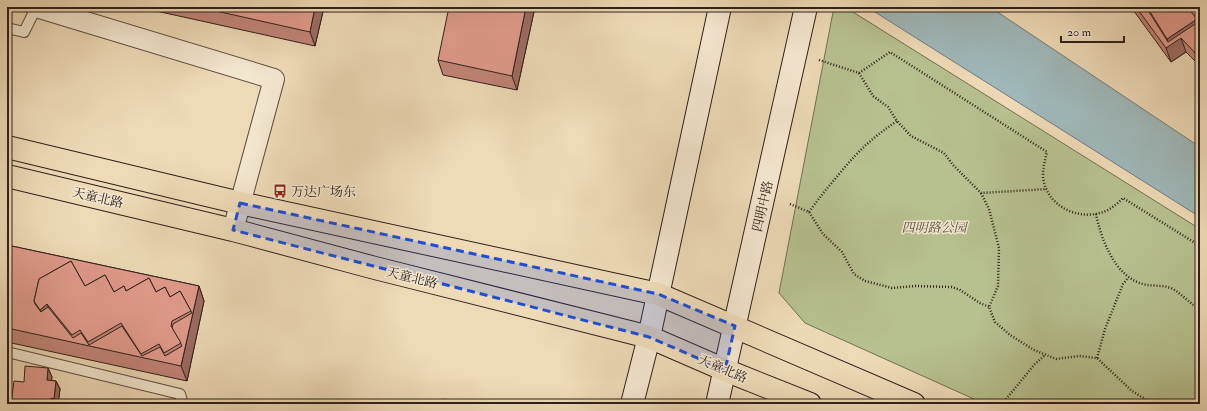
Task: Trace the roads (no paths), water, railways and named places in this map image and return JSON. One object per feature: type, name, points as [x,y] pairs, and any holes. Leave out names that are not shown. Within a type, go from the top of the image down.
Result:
[{"type":"main road","points":[[632,404],[649,337],[720,7]]},
{"type":"main road","name":"四明中路","points":[[717,404],[806,7]]},
{"type":"main road","points":[[7,147],[240,203],[658,294],[914,404]]},
{"type":"main road","name":"天童北路","points":[[7,176],[233,230],[375,268],[649,337],[725,370],[810,404]]},
{"type":"street","points":[[36,7],[274,79],[233,230]]},
{"type":"lane","points":[[7,28],[24,32],[36,7]]},
{"type":"lane","points":[[7,352],[180,394],[183,404]]},
{"type":"water","points":[[867,7],[990,7],[1200,147],[1200,217]]},
{"type":"place","name":"万达广场东","points":[[280,191]]},
{"type":"park label","name":"四明路公园","points":[[934,227]]}]
